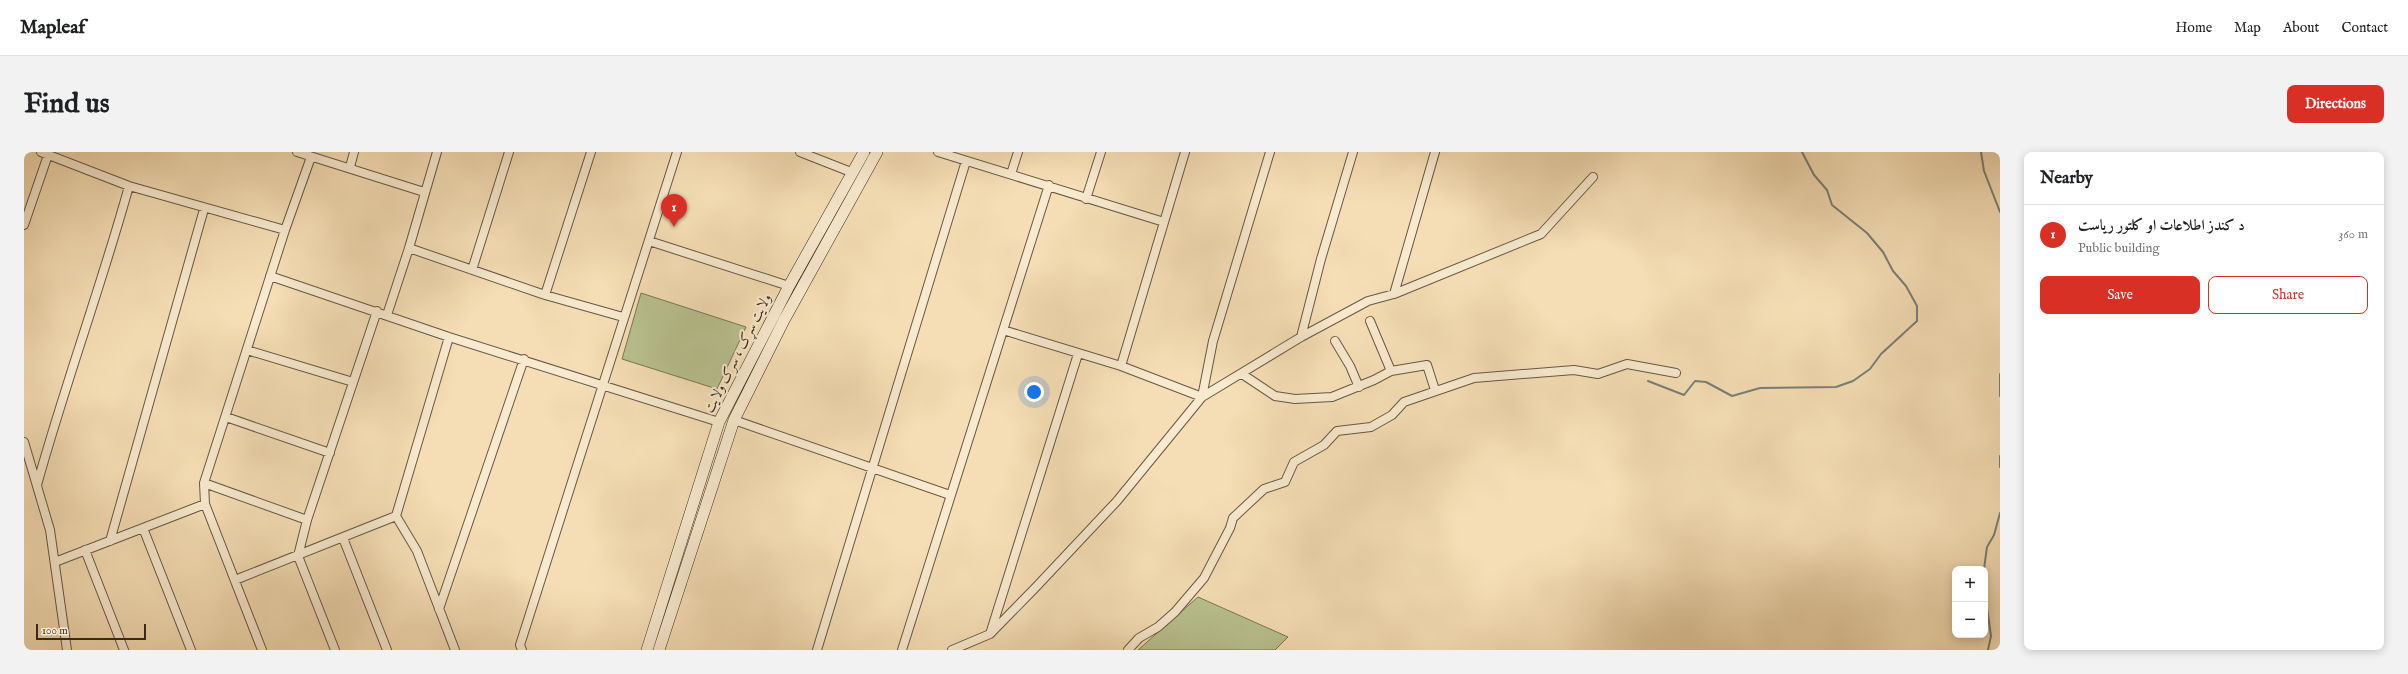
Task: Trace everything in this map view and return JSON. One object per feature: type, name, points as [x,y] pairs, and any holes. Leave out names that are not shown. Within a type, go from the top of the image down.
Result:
[{"type":"main road","name":"ولایت سړک ، سرک ولایت","points":[[647,650],[718,422],[789,286],[851,172],[864,152]]},
{"type":"main road","name":"ولایت سړک ، سرک ولایت","points":[[659,650],[734,420],[784,320],[877,152]]},
{"type":"street","points":[[297,152],[350,167],[424,192]]},
{"type":"street","points":[[350,167],[354,152]]},
{"type":"street","points":[[387,315],[409,248],[424,192],[437,152]]},
{"type":"street","points":[[472,270],[509,152]]},
{"type":"street","points":[[545,295],[591,152]]},
{"type":"street","points":[[522,650],[520,645],[623,317],[677,152]]},
{"type":"street","points":[[800,152],[851,172]]},
{"type":"street","points":[[938,152],[1049,185],[1086,199],[1164,222]]},
{"type":"street","points":[[1011,174],[1018,152]]},
{"type":"street","points":[[1086,199],[1101,152]]},
{"type":"street","points":[[1121,366],[1185,152]]},
{"type":"street","points":[[1202,397],[1213,341],[1270,152]]},
{"type":"street","points":[[1302,338],[1321,259],[1353,152]]},
{"type":"street","points":[[1394,294],[1435,152]]},
{"type":"street","points":[[24,225],[44,153],[129,186],[285,230]]},
{"type":"street","points":[[262,650],[206,504],[204,483],[285,230],[311,157]]},
{"type":"street","points":[[817,650],[966,161]]},
{"type":"street","points":[[952,650],[990,634],[1117,501],[1202,397],[1368,301],[1394,294],[1541,234],[1593,177]]},
{"type":"street","points":[[902,650],[1049,185]]},
{"type":"street","points":[[37,485],[55,420],[105,273],[129,186]]},
{"type":"street","points":[[110,541],[204,208]]},
{"type":"street","points":[[649,241],[789,286]]},
{"type":"street","points":[[409,248],[545,295],[623,317]]},
{"type":"street","points":[[270,276],[377,311],[449,337],[524,359],[602,386],[718,422]]},
{"type":"street","points":[[335,650],[298,556],[307,520],[377,311]]},
{"type":"street","points":[[1370,321],[1391,371]]},
{"type":"street","points":[[1003,330],[1121,366],[1202,397]]},
{"type":"street","points":[[449,337],[396,516],[417,551],[455,650]]},
{"type":"street","points":[[1335,341],[1350,366],[1359,387]]},
{"type":"street","points":[[247,350],[353,382]]},
{"type":"street","points":[[990,634],[1078,354]]},
{"type":"street","points":[[439,609],[524,359]]},
{"type":"street","points":[[1128,650],[1139,638],[1158,627],[1175,612],[1204,578],[1230,528],[1233,518],[1264,489],[1285,482],[1294,462],[1324,445],[1336,431],[1371,427],[1392,415],[1404,402],[1435,390],[1450,388],[1474,378],[1574,370],[1598,374],[1627,364],[1676,373]]},
{"type":"street","points":[[1242,374],[1274,396],[1295,398],[1332,397],[1359,387],[1391,371],[1427,365],[1435,390]]},
{"type":"street","points":[[226,417],[330,453]]},
{"type":"street","points":[[734,420],[950,495]]},
{"type":"street","points":[[24,442],[50,530],[66,650]]},
{"type":"street","points":[[204,483],[307,520]]},
{"type":"street","points":[[55,562],[206,504]]},
{"type":"street","points":[[235,580],[396,516]]},
{"type":"street","points":[[143,528],[191,650]]},
{"type":"street","points":[[343,538],[387,650]]},
{"type":"street","points":[[85,550],[124,650]]},
{"type":"green space","points":[[641,293],[746,327],[717,389],[622,359]]},
{"type":"green space","points":[[1198,597],[1288,637],[1275,650],[1138,650]]},
{"type":"waterway","points":[[1648,381],[1684,395],[1695,381],[1706,382],[1732,396],[1760,388],[1836,387],[1853,381],[1870,369],[1881,354],[1917,321],[1917,306],[1906,286],[1893,271],[1883,252],[1867,233],[1832,205],[1827,190],[1814,175],[1802,152]]},
{"type":"waterway","points":[[1981,152],[1984,171],[2000,212]]},
{"type":"waterway","points":[[2000,374],[2000,396]]},
{"type":"waterway","points":[[2000,456],[2000,467]]},
{"type":"waterway","points":[[1984,566],[1987,547],[1994,535],[2000,513]]},
{"type":"waterway","points":[[1986,602],[1991,636],[1988,650]]},
{"type":"place","name":"د کندز اطلاعات او کلتور ریاست","points":[[674,227]]}]
